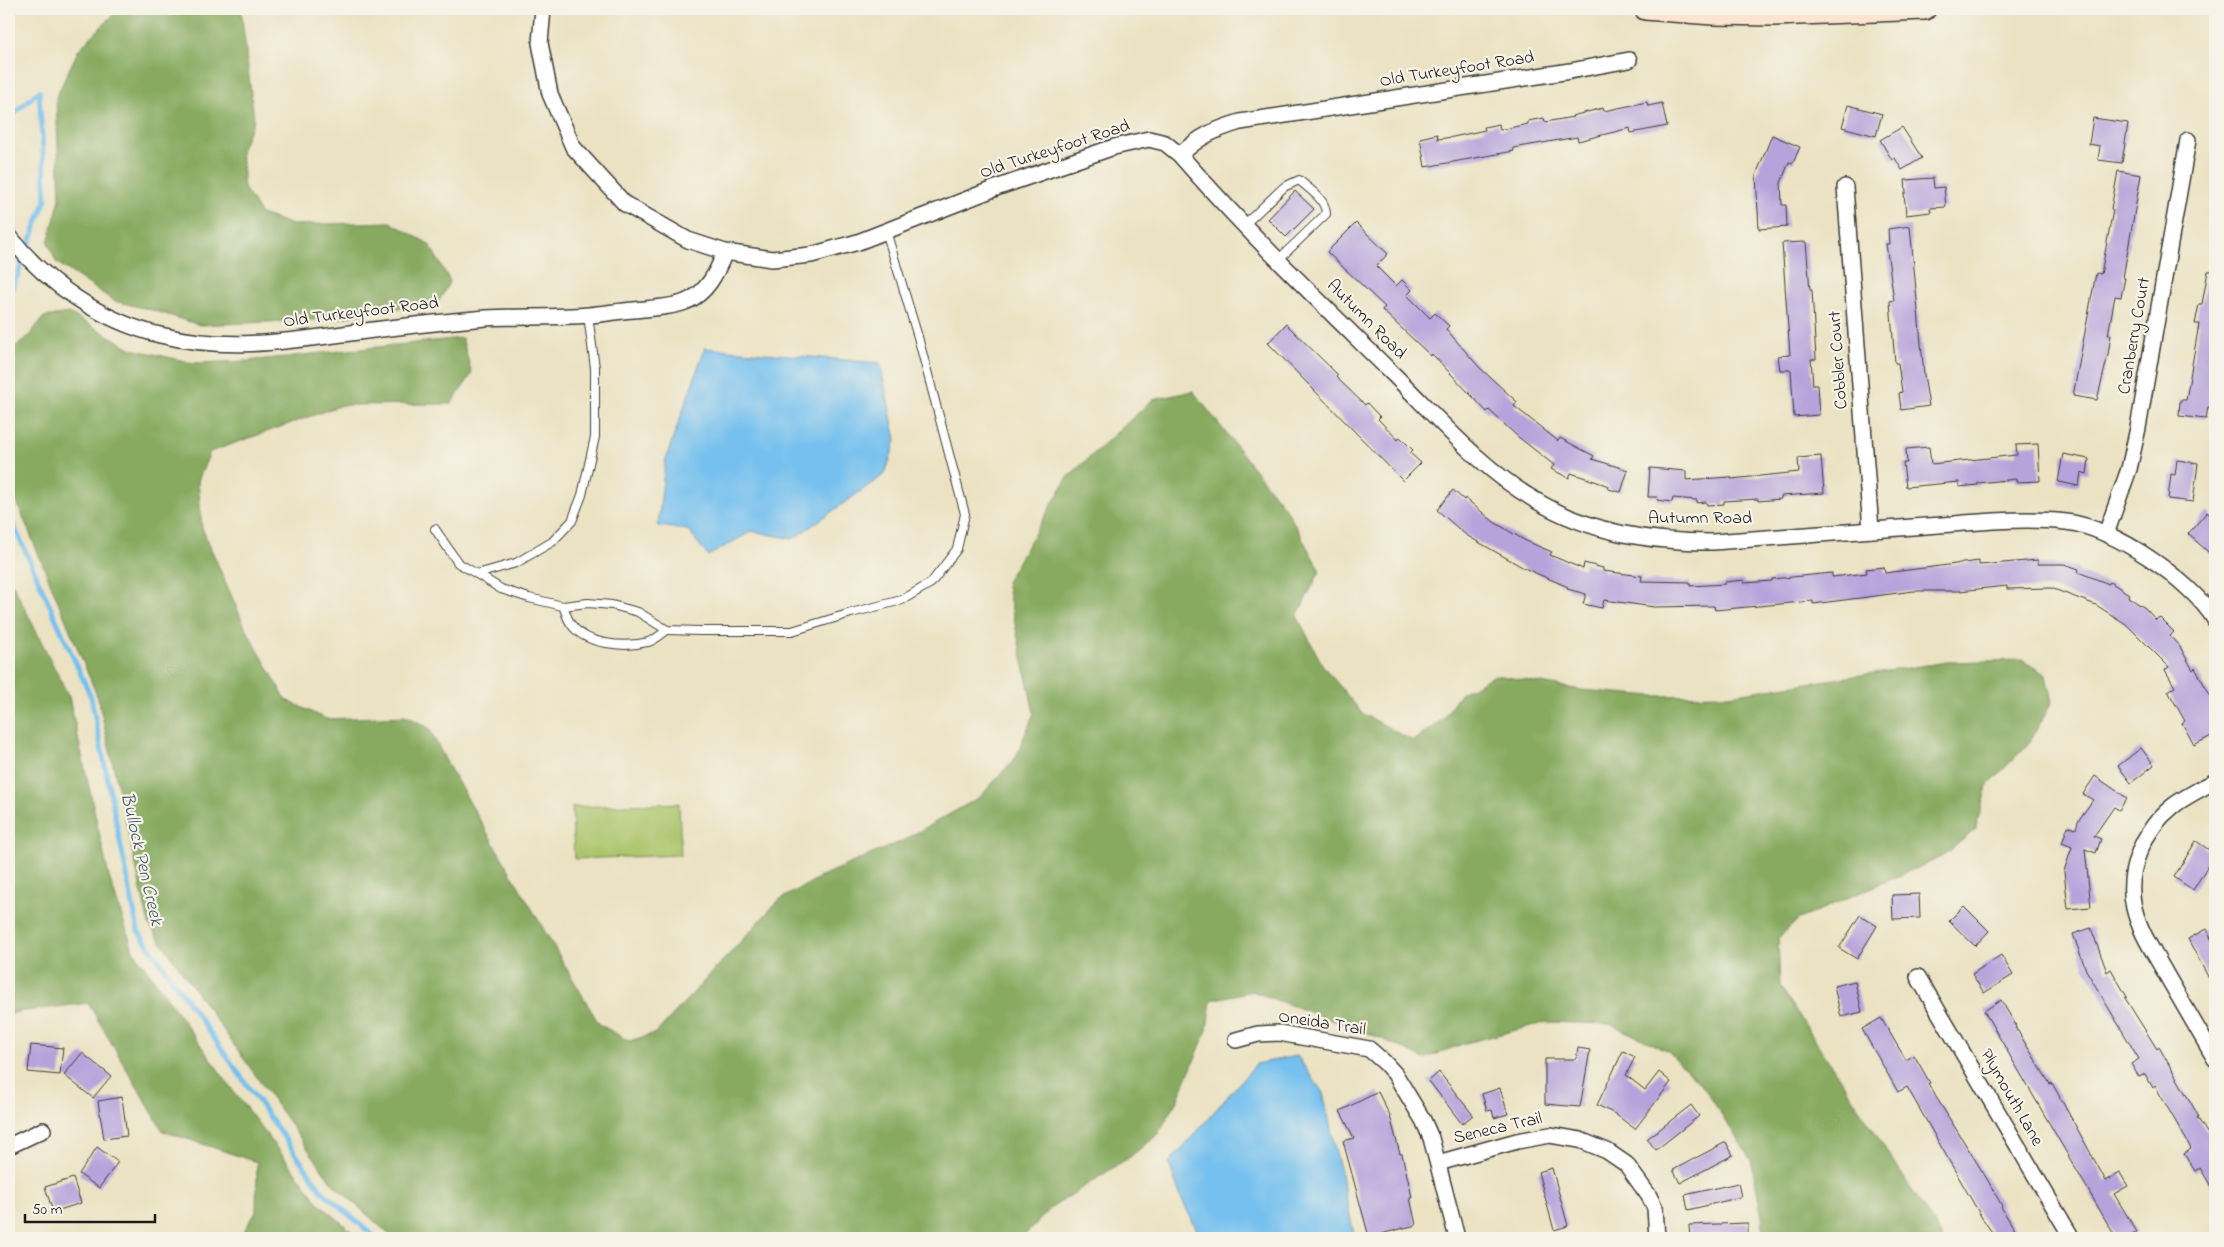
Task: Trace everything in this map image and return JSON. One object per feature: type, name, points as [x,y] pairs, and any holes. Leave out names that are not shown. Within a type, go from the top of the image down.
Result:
[{"type":"main road","points":[[1645,9],[1713,14],[1774,15],[1925,9]]},
{"type":"street","name":"Old Turkeyfoot Road","points":[[543,9],[540,43],[550,94],[573,147],[625,204],[688,240],[725,252],[772,259],[812,255],[858,242],[996,188],[1114,147],[1149,139],[1164,143],[1180,155],[1196,140],[1214,130],[1240,122],[1570,71],[1629,60]]},
{"type":"street","name":"Cranberry Court","points":[[2106,534],[2129,469],[2138,428],[2188,140]]},
{"type":"street","name":"Autumn Road","points":[[1180,155],[1278,260],[1482,461],[1535,500],[1584,523],[1635,537],[1669,542],[1713,542],[2006,520],[2068,522],[2106,534],[2143,553],[2177,578],[2195,595],[2215,620]]},
{"type":"street","name":"Cobbler Court","points":[[1845,187],[1872,530]]},
{"type":"street","name":"Old Turkeyfoot Road","points":[[9,236],[55,283],[85,303],[123,323],[158,334],[194,342],[230,345],[281,342],[487,318],[588,315],[685,302],[704,289],[716,274],[725,252]]},
{"type":"street","points":[[2215,781],[2172,806],[2153,826],[2140,849],[2134,871],[2132,891],[2134,907],[2144,935],[2215,1058]]},
{"type":"street","name":"Plymouth Lane","points":[[1918,977],[2072,1238]]},
{"type":"street","name":"Oneida Trail","points":[[1236,1040],[1258,1034],[1278,1033],[1369,1049],[1384,1062],[1396,1074],[1423,1120],[1431,1138],[1457,1238]]},
{"type":"street","points":[[9,1146],[43,1130]]},
{"type":"street","name":"Seneca Trail","points":[[1438,1163],[1517,1141],[1550,1135],[1580,1140],[1607,1151],[1626,1164],[1649,1196],[1655,1208],[1657,1238]]},
{"type":"lane","points":[[1244,224],[1284,187],[1299,180],[1317,196],[1326,209],[1326,214],[1278,260]]},
{"type":"lane","points":[[436,529],[458,562],[501,589],[563,606],[588,603],[612,605],[638,612],[667,630],[792,631],[902,600],[931,583],[957,549],[965,514],[918,336],[886,231]]},
{"type":"lane","points":[[477,574],[516,563],[552,542],[572,521],[582,495],[595,437],[595,368],[588,315]]},
{"type":"lane","points":[[563,606],[571,625],[585,637],[603,642],[627,644],[649,642],[667,630]]},
{"type":"green space","points":[[119,9],[241,9],[254,119],[241,151],[244,188],[261,214],[293,225],[390,222],[429,244],[450,281],[439,301],[335,319],[200,325],[152,310],[114,301],[56,262],[48,242],[60,199],[56,97],[79,49]]},
{"type":"green space","points":[[69,313],[132,349],[194,363],[247,361],[462,338],[472,374],[451,404],[342,405],[210,452],[198,481],[202,528],[245,627],[286,700],[326,719],[407,716],[429,728],[449,767],[599,1024],[629,1041],[656,1033],[779,900],[826,874],[900,842],[980,797],[1016,757],[1034,713],[1006,582],[1068,477],[1152,400],[1193,391],[1288,512],[1320,571],[1297,616],[1323,666],[1362,713],[1413,741],[1442,720],[1461,693],[1495,675],[1581,690],[1653,696],[1729,695],[1947,662],[2022,660],[2046,675],[2052,702],[2029,743],[1987,786],[1976,829],[1942,857],[1799,919],[1778,938],[1780,986],[1943,1238],[1761,1238],[1763,1222],[1751,1160],[1705,1089],[1668,1051],[1610,1024],[1547,1022],[1462,1044],[1424,1059],[1383,1039],[1252,991],[1211,1000],[1207,1030],[1178,1099],[1158,1134],[1130,1157],[1051,1208],[1022,1238],[393,1238],[332,1183],[149,925],[98,698],[9,483],[9,351],[26,339],[44,317]]},
{"type":"green space","points":[[9,577],[69,697],[109,877],[133,950],[234,1092],[319,1203],[359,1238],[240,1238],[256,1211],[257,1162],[163,1131],[88,1003],[17,1012],[9,1015]]},
{"type":"green space","points":[[679,803],[681,855],[574,859],[572,807]]},
{"type":"water","points":[[705,348],[880,363],[896,440],[885,474],[793,539],[752,531],[708,556],[688,530],[658,526],[665,461]]},
{"type":"water","points":[[1297,1056],[1323,1093],[1355,1238],[1201,1238],[1181,1198],[1169,1163],[1256,1064]]},
{"type":"building","points":[[1647,102],[1648,106],[1662,103],[1667,126],[1631,133],[1630,128],[1578,141],[1577,137],[1513,148],[1514,151],[1425,167],[1420,138],[1437,134],[1438,139],[1453,137],[1485,130],[1484,127],[1499,124],[1500,130],[1528,124],[1528,121],[1544,118],[1545,122],[1573,117],[1603,108],[1604,111]]},
{"type":"building","points":[[1848,105],[1882,114],[1876,136],[1842,127]]},
{"type":"building","points":[[2093,118],[2128,123],[2122,163],[2098,160],[2100,146],[2089,144]]},
{"type":"building","points":[[1902,127],[1922,158],[1902,170],[1895,158],[1892,160],[1880,140]]},
{"type":"building","points":[[1772,135],[1800,147],[1793,163],[1789,162],[1781,183],[1782,205],[1786,205],[1787,227],[1759,229],[1756,175]]},
{"type":"building","points":[[2118,171],[2141,175],[2123,278],[2125,278],[2121,297],[2115,296],[2108,335],[2111,335],[2108,355],[2097,400],[2073,396],[2096,273],[2101,274]]},
{"type":"building","points":[[1933,178],[1934,188],[1944,187],[1946,207],[1930,208],[1931,212],[1906,215],[1905,180]]},
{"type":"building","points":[[1295,191],[1314,209],[1286,237],[1268,219]]},
{"type":"building","points":[[1356,223],[1388,254],[1376,266],[1396,286],[1402,280],[1412,290],[1407,295],[1430,318],[1435,313],[1449,326],[1446,329],[1479,367],[1517,402],[1514,406],[1558,441],[1560,438],[1594,456],[1592,459],[1628,470],[1621,492],[1608,489],[1609,486],[1571,473],[1569,478],[1551,469],[1554,465],[1517,436],[1489,410],[1487,412],[1432,354],[1431,356],[1382,310],[1385,307],[1327,252]]},
{"type":"building","points":[[1910,226],[1924,375],[1929,406],[1901,410],[1899,393],[1902,392],[1898,363],[1895,363],[1890,301],[1894,300],[1886,244],[1889,244],[1888,229]]},
{"type":"building","points":[[1806,242],[1810,290],[1812,290],[1816,359],[1811,359],[1813,385],[1817,385],[1819,415],[1794,417],[1791,370],[1780,370],[1778,356],[1790,355],[1782,243]]},
{"type":"building","points":[[2208,271],[2215,271],[2215,361],[2211,386],[2213,386],[2211,407],[2208,407],[2206,419],[2179,416],[2180,400],[2186,400],[2199,324],[2195,324],[2199,304],[2202,304]]},
{"type":"building","points":[[1286,324],[1338,375],[1336,377],[1365,405],[1367,403],[1380,417],[1378,419],[1398,440],[1400,437],[1413,450],[1410,453],[1421,463],[1403,481],[1268,343]]},
{"type":"building","points":[[2038,444],[2040,481],[2016,482],[2016,479],[1959,487],[1959,482],[1906,487],[1903,463],[1907,463],[1906,449],[1929,447],[1931,464],[2017,455],[2016,445]]},
{"type":"building","points":[[2063,454],[2089,459],[2087,474],[2081,472],[2079,486],[2058,482]]},
{"type":"building","points":[[1821,456],[1824,493],[1781,496],[1781,499],[1758,501],[1758,499],[1724,501],[1724,504],[1707,505],[1706,502],[1697,503],[1697,500],[1673,498],[1672,502],[1657,500],[1658,497],[1648,497],[1650,468],[1686,471],[1686,480],[1731,477],[1731,479],[1799,472],[1798,458]]},
{"type":"building","points":[[2177,460],[2198,463],[2193,502],[2168,499],[2171,474],[2175,475]]},
{"type":"building","points":[[1453,490],[1494,522],[1524,540],[1552,552],[1550,555],[1583,569],[1584,563],[1603,568],[1603,571],[1642,576],[1641,581],[1690,582],[1690,586],[1725,584],[1725,582],[1744,580],[1744,583],[1772,581],[1772,579],[1832,573],[1832,577],[1867,573],[1866,569],[1884,567],[1885,573],[1979,561],[1979,565],[2038,560],[2038,564],[2064,564],[2079,569],[2078,572],[2109,584],[2110,582],[2129,594],[2128,597],[2145,608],[2156,620],[2159,617],[2174,632],[2170,636],[2180,647],[2193,670],[2195,668],[2215,704],[2215,734],[2194,745],[2182,723],[2185,721],[2168,691],[2175,687],[2165,670],[2169,667],[2126,624],[2096,605],[2051,588],[2007,589],[2007,586],[1959,591],[1914,591],[1813,604],[1813,601],[1715,610],[1714,606],[1654,607],[1604,600],[1602,608],[1583,604],[1586,594],[1567,589],[1568,587],[1524,568],[1466,535],[1437,510]]},
{"type":"building","points":[[2207,512],[2215,519],[2215,558],[2188,534]]},
{"type":"building","points":[[2141,748],[2154,765],[2131,783],[2118,766]]},
{"type":"building","points":[[2095,776],[2127,798],[2119,810],[2114,807],[2094,836],[2101,839],[2096,853],[2085,849],[2091,907],[2068,909],[2064,871],[2072,847],[2062,843],[2068,826],[2076,829],[2078,821],[2093,800],[2083,794]]},
{"type":"building","points":[[2196,841],[2215,854],[2193,890],[2174,877]]},
{"type":"building","points":[[1919,894],[1920,918],[1893,919],[1892,895]]},
{"type":"building","points":[[1964,906],[1989,931],[1975,946],[1949,921]]},
{"type":"building","points":[[1860,915],[1877,926],[1857,959],[1839,948]]},
{"type":"building","points":[[2091,928],[2107,972],[2111,969],[2127,997],[2125,998],[2157,1049],[2159,1047],[2199,1117],[2197,1117],[2215,1145],[2215,1193],[2200,1168],[2195,1171],[2184,1154],[2191,1149],[2155,1086],[2153,1088],[2145,1074],[2139,1077],[2131,1064],[2139,1059],[2086,970],[2073,934]]},
{"type":"building","points":[[2206,929],[2215,946],[2215,990],[2188,939]]},
{"type":"building","points":[[2001,955],[2013,975],[1984,993],[1972,974]]},
{"type":"building","points":[[1855,981],[1862,1012],[1841,1017],[1834,986]]},
{"type":"building","points":[[2001,1000],[2050,1084],[2052,1083],[2106,1181],[2120,1173],[2128,1186],[2114,1194],[2137,1232],[2127,1238],[2116,1238],[1984,1011]]},
{"type":"building","points":[[1881,1018],[1906,1060],[1914,1055],[1930,1083],[1928,1084],[1987,1179],[2020,1238],[1996,1238],[1982,1218],[1907,1087],[1898,1092],[1862,1029]]},
{"type":"building","points":[[31,1045],[63,1048],[60,1075],[28,1072]]},
{"type":"building","points":[[1578,1048],[1590,1050],[1580,1107],[1545,1104],[1545,1059],[1576,1059]]},
{"type":"building","points":[[1623,1051],[1635,1057],[1626,1075],[1645,1090],[1659,1072],[1671,1082],[1635,1129],[1615,1114],[1597,1105]]},
{"type":"building","points":[[82,1053],[111,1076],[93,1098],[64,1075]]},
{"type":"building","points":[[1439,1072],[1473,1115],[1462,1124],[1429,1081]]},
{"type":"building","points":[[1500,1088],[1508,1114],[1494,1118],[1492,1110],[1487,1111],[1482,1094]]},
{"type":"building","points":[[1378,1092],[1390,1116],[1400,1154],[1402,1154],[1416,1225],[1369,1237],[1343,1141],[1354,1138],[1340,1111]]},
{"type":"building","points":[[122,1097],[127,1136],[104,1139],[98,1101]]},
{"type":"building","points":[[1691,1105],[1699,1116],[1656,1150],[1647,1139]]},
{"type":"building","points":[[1726,1142],[1733,1155],[1680,1183],[1673,1170]]},
{"type":"building","points":[[97,1147],[118,1162],[99,1188],[79,1174]]},
{"type":"building","points":[[1552,1168],[1568,1226],[1554,1230],[1538,1172]]},
{"type":"building","points":[[73,1178],[81,1203],[53,1212],[45,1187]]},
{"type":"building","points":[[1738,1183],[1741,1197],[1688,1210],[1685,1195]]},
{"type":"building","points":[[1748,1223],[1748,1237],[1690,1238],[1689,1225]]},
{"type":"waterway","points":[[9,118],[39,91]]},
{"type":"waterway","name":"Bullock Pen Creek","points":[[9,298],[46,199],[39,91]]},
{"type":"waterway","name":"Bullock Pen Creek","points":[[9,515],[91,697],[138,931],[322,1191],[376,1238]]}]
